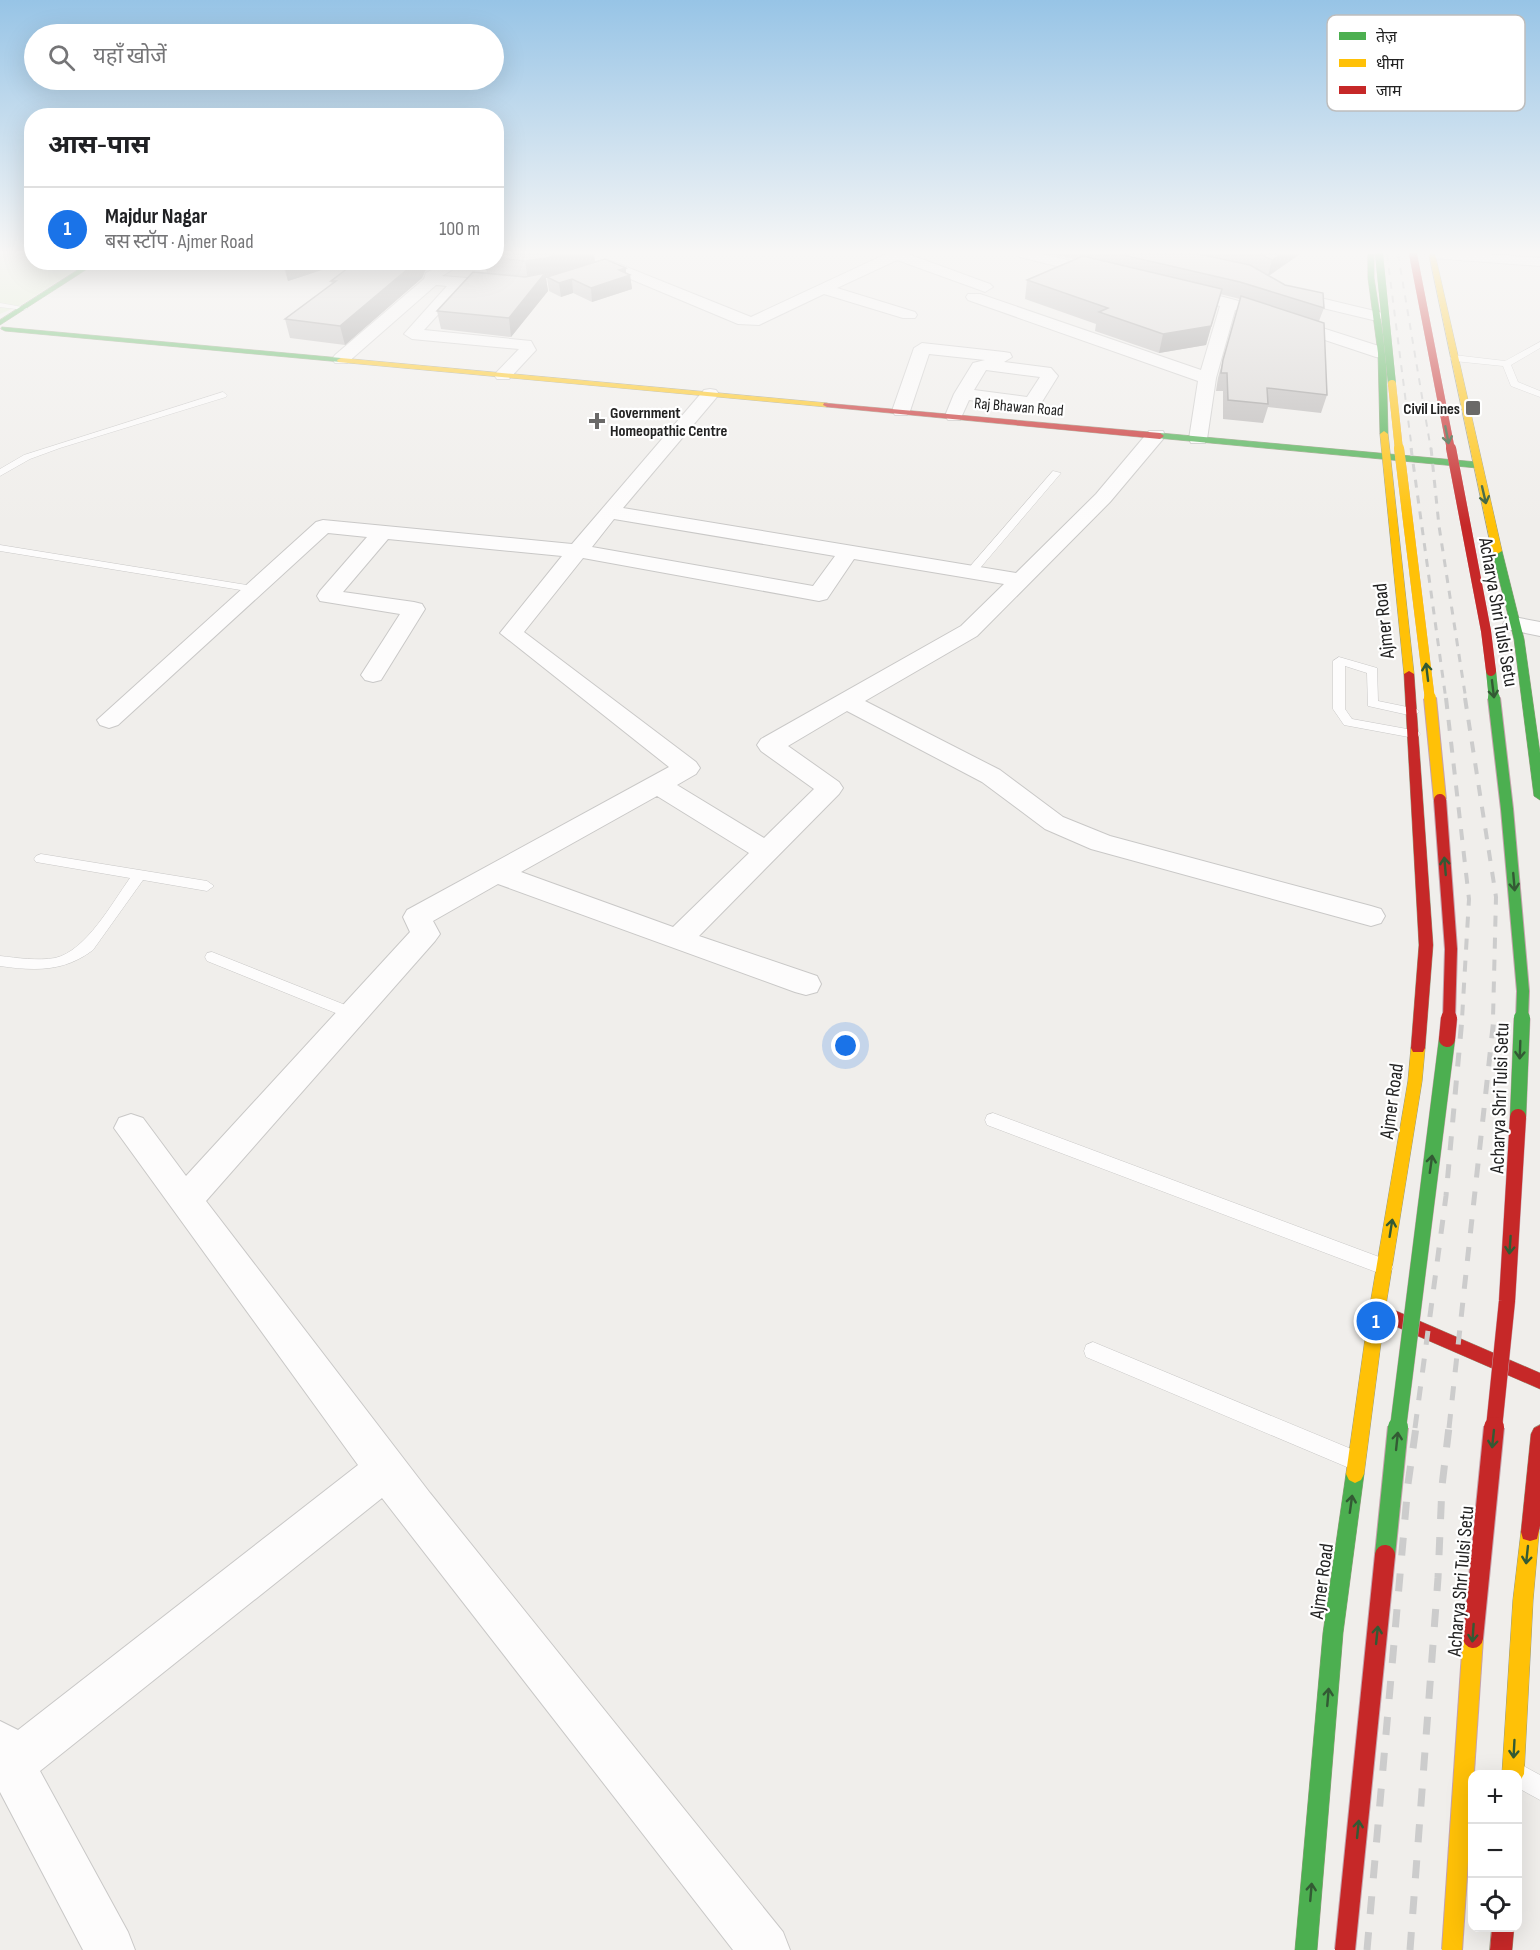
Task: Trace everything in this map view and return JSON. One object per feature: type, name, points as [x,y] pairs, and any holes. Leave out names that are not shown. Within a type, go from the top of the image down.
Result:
[{"type":"main road","name":"Raj Bhawan Road","points":[[192,345],[1477,465]]},
{"type":"main road","name":"Ajmer Road","points":[[1306,1950],[1333,1633],[1377,1311],[1415,1081],[1426,945],[1413,712],[1384,455],[1381,345]]},
{"type":"main road","points":[[1345,1950],[1406,1352],[1451,1009],[1452,945],[1432,708],[1398,452],[1388,345]]},
{"type":"main road","name":"Acharya Shri Tulsi Setu","points":[[1431,345],[1486,631],[1507,809],[1523,991],[1516,1163],[1507,1301],[1474,1628],[1452,1950]]},
{"type":"main road","points":[[1451,345],[1514,624],[1520,639],[1540,792]]},
{"type":"main road","points":[[1377,1311],[1540,1381]]},
{"type":"main road","points":[[1515,1770],[1522,1600],[1540,1434]]},
{"type":"main road","points":[[1501,1950],[1503,1932]]},
{"type":"street","points":[[341,359],[357,345]]},
{"type":"street","points":[[503,375],[528,350],[525,345]]},
{"type":"street","points":[[1120,345],[1207,378]]},
{"type":"street","points":[[1198,439],[1207,378],[1217,345]]},
{"type":"street","points":[[1358,345],[1382,353]]},
{"type":"street","points":[[901,411],[922,348],[1066,364]]},
{"type":"street","points":[[186,1200],[425,934],[417,917],[687,768],[511,633],[609,512],[710,394]]},
{"type":"street","points":[[954,416],[963,394]]},
{"type":"street","points":[[678,940],[830,788],[770,745],[969,631],[1103,498],[1156,435]]},
{"type":"street","points":[[609,512],[1021,580]]},
{"type":"street","points":[[109,720],[323,526],[578,551],[819,594],[848,552]]},
{"type":"street","points":[[373,675],[414,609],[328,596],[382,532]]},
{"type":"street","points":[[1514,624],[1540,629]]},
{"type":"street","points":[[847,701],[991,776],[1054,823],[1101,843],[1371,916]]},
{"type":"street","points":[[657,784],[767,852]]},
{"type":"street","points":[[496,873],[678,940],[807,984]]},
{"type":"street","points":[[131,1128],[386,1469],[765,1950]]},
{"type":"street","points":[[110,1950],[6,1754],[386,1469]]},
{"type":"lane","points":[[1454,358],[1506,364],[1540,345]]},
{"type":"lane","points":[[1506,364],[1514,384],[1540,394]]},
{"type":"lane","points":[[0,473],[27,457],[57,446],[223,395]]},
{"type":"lane","points":[[971,572],[1056,473]]},
{"type":"lane","points":[[0,548],[253,589]]},
{"type":"lane","points":[[1413,712],[1372,703],[1373,671],[1339,662],[1339,709],[1348,722],[1414,734]]},
{"type":"lane","points":[[41,860],[207,886]]},
{"type":"lane","points":[[0,961],[47,965],[67,961],[88,946],[140,875]]},
{"type":"lane","points":[[212,957],[353,1014]]},
{"type":"lane","points":[[993,1120],[1384,1267]]},
{"type":"lane","points":[[1093,1351],[1357,1462]]},
{"type":"lane","points":[[1522,1778],[1540,1788]]},
{"type":"building","points":[[1227,345],[1325,345],[1327,395],[1267,388],[1268,404],[1228,400],[1227,373],[1221,373]]},
{"type":"railway","points":[[1399,345],[1412,450]]},
{"type":"railway","points":[[1413,345],[1431,450]]},
{"type":"railway","points":[[1411,448],[1446,700]]},
{"type":"railway","points":[[1431,448],[1439,526],[1466,700]]},
{"type":"railway","points":[[1446,698],[1469,899],[1462,1019]]},
{"type":"railway","points":[[1465,698],[1496,897],[1493,1019]]},
{"type":"railway","points":[[1415,1428],[1446,1196],[1462,1018]]},
{"type":"railway","points":[[1449,1428],[1494,1018]]},
{"type":"railway","points":[[1367,1950],[1408,1484],[1416,1427]]},
{"type":"railway","points":[[1410,1950],[1438,1578],[1442,1486],[1449,1427]]},
{"type":"traffic: fast","points":[[178,345],[341,360]]},
{"type":"traffic: fast","points":[[1381,345],[1384,434]]},
{"type":"traffic: fast","points":[[1388,345],[1392,384]]},
{"type":"traffic: fast","points":[[1160,436],[1477,465]]},
{"type":"traffic: fast","points":[[1497,551],[1519,639],[1540,796]]},
{"type":"traffic: fast","points":[[1491,671],[1507,809],[1523,991],[1518,1117]]},
{"type":"traffic: fast","points":[[1385,1555],[1406,1352],[1447,1039]]},
{"type":"traffic: fast","points":[[1306,1950],[1333,1633],[1355,1474]]},
{"type":"traffic: slow","points":[[1452,345],[1497,551]]},
{"type":"traffic: slow","points":[[341,360],[827,405]]},
{"type":"traffic: slow","points":[[1392,384],[1440,800]]},
{"type":"traffic: slow","points":[[1384,434],[1409,674]]},
{"type":"traffic: slow","points":[[1355,1474],[1377,1311],[1415,1081],[1418,1048]]},
{"type":"traffic: slow","points":[[1513,1770],[1523,1600],[1530,1532]]},
{"type":"traffic: slow","points":[[1452,1950],[1473,1638]]},
{"type":"traffic: jam","points":[[1431,345],[1486,631],[1491,671]]},
{"type":"traffic: jam","points":[[827,405],[1160,436]]},
{"type":"traffic: jam","points":[[1409,674],[1426,945],[1418,1048]]},
{"type":"traffic: jam","points":[[1440,800],[1451,949],[1447,1039]]},
{"type":"traffic: jam","points":[[1473,1638],[1507,1301],[1518,1117]]},
{"type":"traffic: jam","points":[[1387,1315],[1540,1381]]},
{"type":"traffic: jam","points":[[1530,1532],[1540,1434]]},
{"type":"traffic: jam","points":[[1345,1950],[1385,1555]]},
{"type":"traffic: jam","points":[[1501,1950],[1503,1932]]},
{"type":"place","name":"Civil Lines","points":[[1473,408]]},
{"type":"place","name":"Government Homeopathic Centre","points":[[597,421]]},
{"type":"place","name":"Majdur Nagar","points":[[1376,1321]]}]
